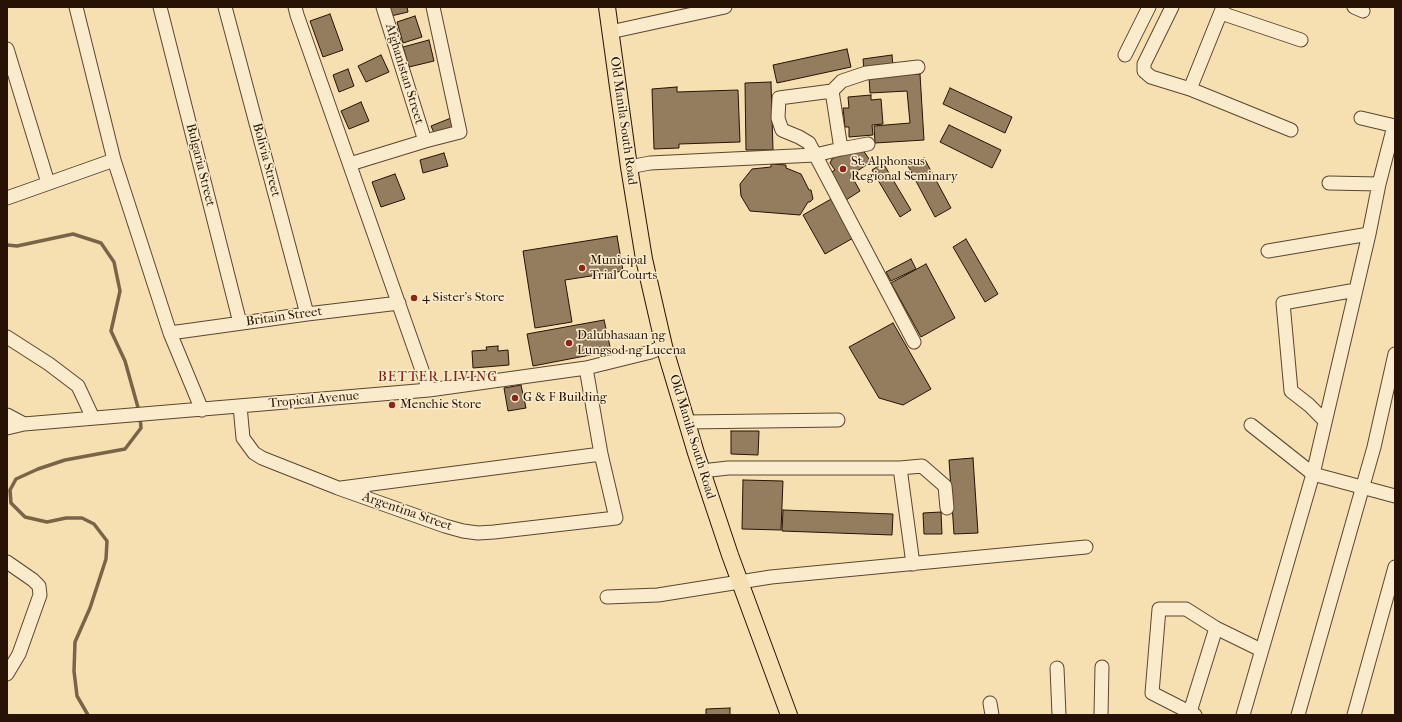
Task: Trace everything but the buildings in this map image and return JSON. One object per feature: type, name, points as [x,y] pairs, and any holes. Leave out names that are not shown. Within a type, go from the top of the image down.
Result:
[{"type":"main road","name":"Old Manila South Road","points":[[607,7],[628,167],[644,259],[664,346],[686,422],[730,556],[741,582],[789,715]]},
{"type":"street","points":[[76,7],[114,160],[170,333],[202,410]]},
{"type":"street","name":"Bulgaria Street","points":[[160,7],[240,323]]},
{"type":"street","name":"Bolivia Street","points":[[225,7],[307,314]]},
{"type":"street","points":[[295,7],[429,390]]},
{"type":"street","name":"Afghanistan Street","points":[[383,7],[425,141]]},
{"type":"street","points":[[350,164],[460,132],[433,7]]},
{"type":"street","points":[[1126,55],[1149,7]]},
{"type":"street","points":[[1172,7],[1144,64],[1144,71],[1151,77],[1190,89],[1291,130]]},
{"type":"street","points":[[610,32],[717,8]]},
{"type":"street","points":[[1190,89],[1222,10],[1301,40]]},
{"type":"street","points":[[7,49],[48,183]]},
{"type":"street","points":[[914,342],[809,143],[782,130],[778,118],[779,98],[832,91],[842,81],[866,73],[918,67]]},
{"type":"street","points":[[832,91],[840,149]]},
{"type":"street","points":[[1243,715],[1313,474],[1369,234],[1379,184],[1394,126],[1361,118]]},
{"type":"street","points":[[628,167],[650,163],[815,155],[868,144]]},
{"type":"street","points":[[7,198],[114,160]]},
{"type":"street","points":[[1329,183],[1379,184]]},
{"type":"street","points":[[1268,251],[1369,234]]},
{"type":"street","points":[[1325,421],[1309,405],[1291,391],[1283,303],[1356,290]]},
{"type":"street","name":"Britain Street","points":[[170,333],[399,302]]},
{"type":"street","points":[[7,337],[49,364],[78,386],[93,418]]},
{"type":"street","name":"Tropical Avenue","points":[[7,428],[24,424],[429,390],[586,368],[651,352],[664,346]]},
{"type":"street","points":[[1298,715],[1374,447],[1395,354]]},
{"type":"street","points":[[338,488],[601,454],[586,368]]},
{"type":"street","name":"Argentina Street","points":[[240,406],[243,438],[254,453],[262,458],[338,488],[445,526],[478,533],[616,518],[601,454]]},
{"type":"street","points":[[7,415],[24,424]]},
{"type":"street","points":[[686,422],[838,420]]},
{"type":"street","points":[[1252,424],[1313,474],[1395,496]]},
{"type":"street","points":[[702,471],[728,468],[900,468],[922,466],[945,486],[947,508]]},
{"type":"street","points":[[900,468],[913,564]]},
{"type":"street","points":[[607,597],[658,594],[770,577],[1086,546]]},
{"type":"street","points":[[7,562],[36,583],[39,586],[40,595],[19,654],[7,674]]},
{"type":"street","points":[[1354,715],[1395,567]]},
{"type":"street","points":[[1216,628],[1192,714],[1152,693],[1159,609],[1186,609],[1216,628],[1261,650]]},
{"type":"street","points":[[1101,715],[1102,666]]},
{"type":"street","points":[[1057,668],[1059,715]]},
{"type":"waterway","points":[[7,245],[17,246],[73,234],[101,243],[114,262],[120,291],[111,331],[125,361],[139,411]]},
{"type":"waterway","points":[[88,715],[77,696],[74,671],[75,642],[90,608],[106,559],[107,541],[94,524],[82,518],[66,518],[47,522],[25,517],[11,503],[10,490],[16,479],[38,469],[65,460],[125,449],[141,428],[140,417]]},
{"type":"place","name":"St. Alphonsus Regional Seminary","points":[[843,169]]},
{"type":"place","name":"Municipal Trial Courts","points":[[582,268]]},
{"type":"place","name":"4 Sister's Store","points":[[414,298]]},
{"type":"place","name":"Dalubhasaan ng Lungsod ng Lucena","points":[[569,343]]},
{"type":"place","name":"G & F Building","points":[[515,398]]},
{"type":"place","name":"Menchie Store","points":[[392,405]]},
{"type":"district","name":"BETTER LIVING","points":[[438,378]]}]
